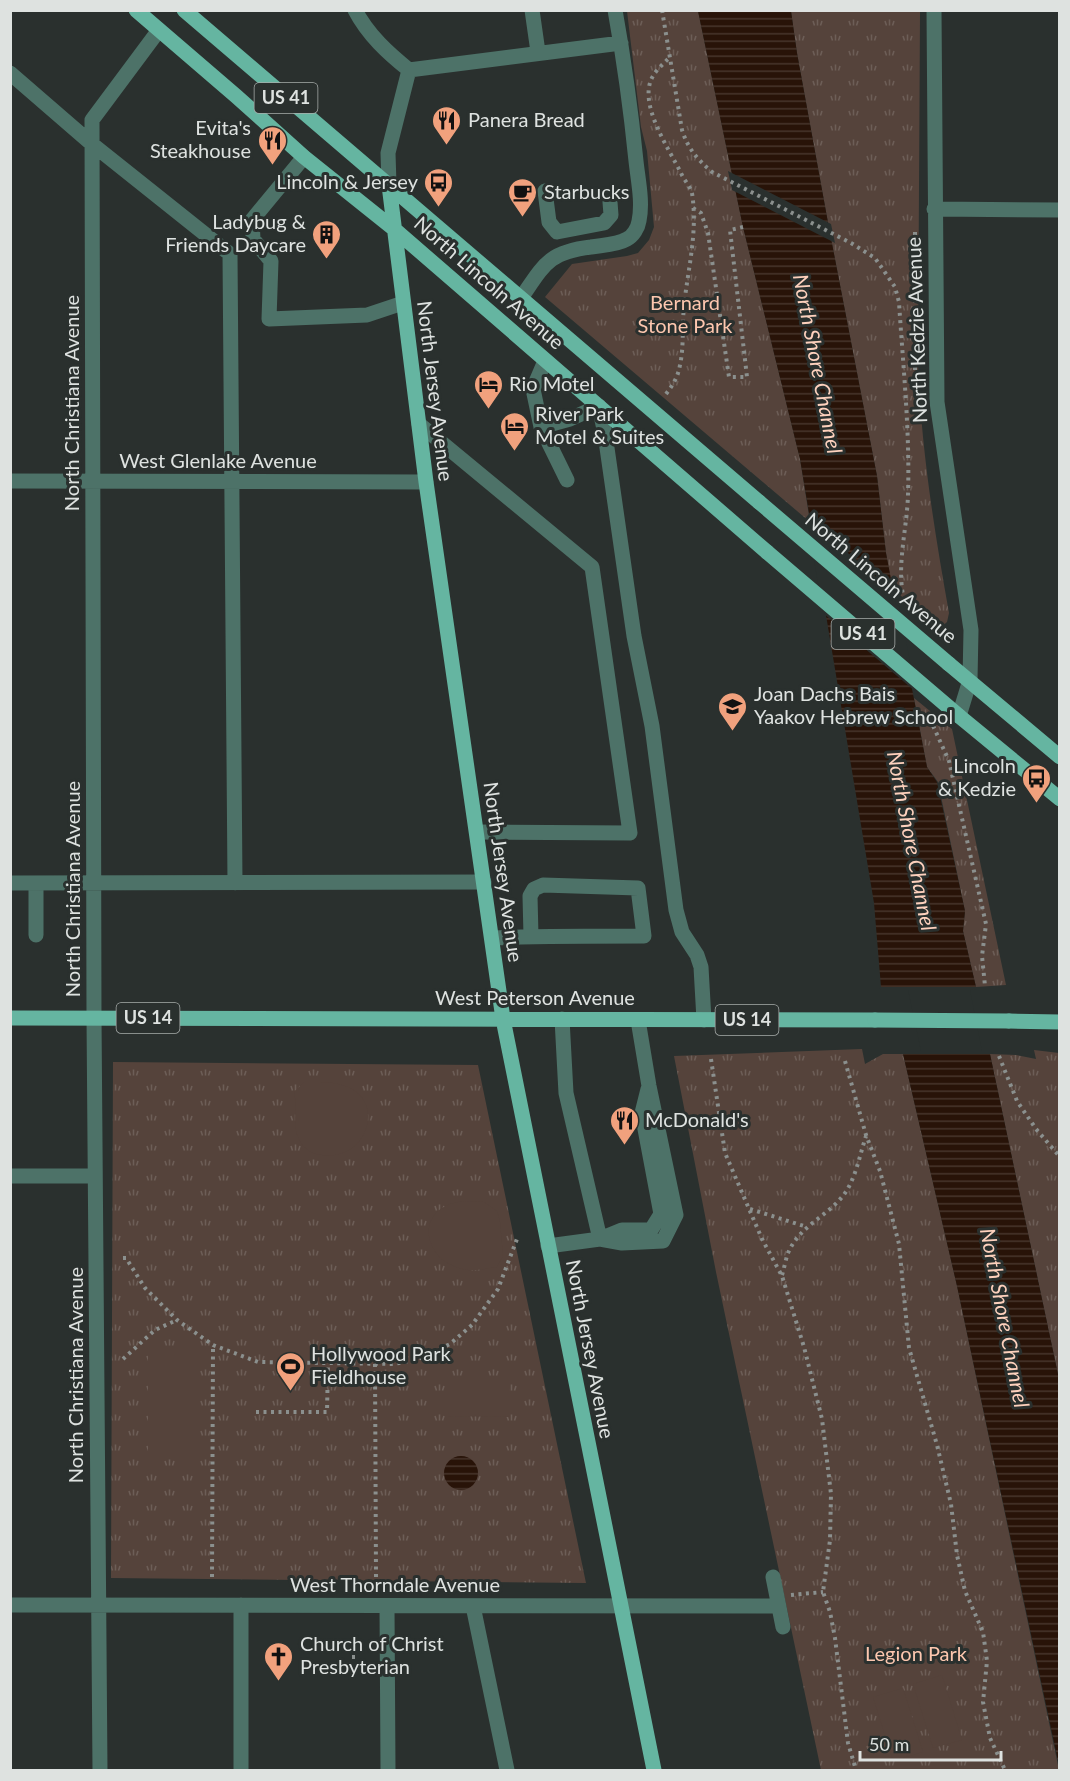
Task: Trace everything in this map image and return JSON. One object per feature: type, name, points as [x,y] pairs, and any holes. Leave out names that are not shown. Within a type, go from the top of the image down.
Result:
[{"type":"main road","name":"North Lincoln Avenue","points":[[136,10],[304,157],[394,229],[959,716],[1059,799]]},
{"type":"main road","name":"North Lincoln Avenue","points":[[183,10],[1059,757]]},
{"type":"main road","name":"North Jersey Avenue","points":[[390,185],[426,482],[503,1019],[654,1770]]},
{"type":"main road","name":"West Peterson Avenue","points":[[10,1018],[1059,1022]]},
{"type":"street","points":[[355,10],[363,25],[386,51],[409,70],[621,43]]},
{"type":"street","points":[[532,10],[538,52]]},
{"type":"street","points":[[521,298],[551,258],[571,250],[614,244],[628,239],[636,231],[639,222],[640,197],[615,10]]},
{"type":"street","name":"North Kedzie Avenue","points":[[934,10],[937,402],[971,630],[970,680],[959,716]]},
{"type":"street","name":"North Christiana Avenue","points":[[100,1770],[94,1017],[92,120],[159,30]]},
{"type":"street","points":[[390,185],[388,153],[409,70]]},
{"type":"street","points":[[10,73],[92,144],[230,254],[235,883]]},
{"type":"street","points":[[304,157],[252,220],[253,240],[271,261],[269,319],[367,315],[403,303]]},
{"type":"street","points":[[545,191],[549,222],[557,232],[604,223],[611,215],[610,202]]},
{"type":"street","points":[[934,209],[1059,210]]},
{"type":"street","points":[[545,361],[533,389],[541,427],[567,480]]},
{"type":"street","points":[[541,427],[599,406],[634,636],[652,726],[676,910],[682,932],[697,955],[701,967],[705,1020]]},
{"type":"street","points":[[419,424],[592,567],[630,833],[477,832]]},
{"type":"street","name":"West Glenlake Avenue","points":[[10,481],[426,482]]},
{"type":"street","points":[[10,883],[484,882]]},
{"type":"street","points":[[36,883],[36,934]]},
{"type":"street","points":[[492,938],[644,936],[638,888],[543,885],[534,889],[530,896],[531,936]]},
{"type":"street","points":[[562,1019],[566,1093],[600,1239]]},
{"type":"street","points":[[548,1246],[600,1239],[621,1230],[651,1230],[662,1214],[642,1113],[649,1086],[638,1020]]},
{"type":"street","points":[[10,1176],[95,1176]]},
{"type":"street","points":[[773,1576],[783,1627]]},
{"type":"street","name":"West Thorndale Avenue","points":[[10,1605],[779,1606]]},
{"type":"street","points":[[241,1605],[241,1770]]},
{"type":"street","points":[[387,1606],[388,1770]]},
{"type":"street","points":[[473,1606],[507,1770]]},
{"type":"path","points":[[662,10],[685,141],[695,157],[712,172],[851,243],[875,258],[895,287],[899,302],[909,452],[901,581],[903,595]]},
{"type":"path","points":[[666,394],[676,379],[681,364],[684,304],[692,261],[693,207],[691,190],[656,123],[650,106],[649,86],[652,77],[669,58]]},
{"type":"path","points":[[693,207],[701,213],[708,233],[729,377],[747,377],[730,230],[743,227]]},
{"type":"path","points":[[915,232],[915,385]]},
{"type":"path","points":[[930,719],[949,761],[986,924],[982,956],[985,986]]},
{"type":"path","points":[[999,1056],[1017,1101],[1059,1157]]},
{"type":"path","points":[[711,1059],[725,1153],[782,1276],[804,1347],[822,1419],[831,1494],[830,1540],[823,1592],[835,1638],[848,1743],[856,1770]]},
{"type":"path","points":[[845,1061],[866,1135],[880,1171],[899,1244],[909,1347],[951,1504],[957,1555],[965,1592],[983,1632],[987,1661],[984,1702],[990,1738],[1005,1770]]},
{"type":"path","points":[[782,1276],[790,1248],[807,1227],[834,1206],[846,1191],[855,1174],[866,1135]]},
{"type":"path","points":[[749,1209],[807,1227]]},
{"type":"path","points":[[123,1258],[126,1258],[145,1288],[177,1320],[213,1345],[258,1362],[394,1364],[418,1359],[450,1344],[472,1324],[498,1289],[517,1239]]},
{"type":"path","points":[[123,1359],[155,1330],[177,1320]]},
{"type":"path","points":[[212,1577],[213,1345]]},
{"type":"path","points":[[256,1412],[327,1412],[328,1363]]},
{"type":"path","points":[[375,1364],[376,1577]]},
{"type":"path","points":[[779,1606],[785,1596],[823,1592]]},
{"type":"path","points":[[352,1657],[359,1657]]},
{"type":"green space","name":"Bernard Stone Park","points":[[627,11],[698,11],[743,227],[800,459],[810,522],[545,297],[572,264],[638,253],[649,240],[654,227],[647,151],[641,127]]},
{"type":"green space","points":[[791,11],[920,11],[918,363],[929,488],[949,613],[947,622],[939,629],[892,588],[877,476],[829,228]]},
{"type":"green space","points":[[914,698],[952,729],[1006,985],[976,987],[963,931],[965,911],[938,782],[927,767]]},
{"type":"green space","name":"Legion Park","points":[[862,1049],[865,1064],[883,1054],[903,1054],[957,1286],[1059,1770],[821,1770],[716,1272],[674,1056]]},
{"type":"green space","points":[[1034,1050],[1059,1053],[1059,1379],[990,1054],[1016,1055],[1036,1059]]},
{"type":"green space","points":[[113,1062],[478,1065],[586,1583],[111,1578]]},
{"type":"green space","points":[[304,1082],[340,1084],[358,1093],[365,1104],[368,1116],[366,1128],[360,1140],[350,1149],[338,1155],[322,1155],[315,1154],[304,1147],[296,1130],[294,1092]]},
{"type":"green space","points":[[464,1201],[484,1202],[497,1211],[503,1256],[497,1267],[468,1270],[452,1266],[432,1247],[429,1235],[430,1223],[436,1213],[447,1205]]},
{"type":"green space","points":[[148,1350],[200,1350],[200,1453],[148,1453]]},
{"type":"green space","points":[[447,1376],[509,1376],[509,1417],[447,1416]]},
{"type":"green space","points":[[942,1675],[962,1740],[933,1748],[913,1684]]},
{"type":"green space","points":[[903,1688],[923,1752],[893,1761],[873,1697]]},
{"type":"water","name":"North Shore Channel","points":[[698,11],[791,11],[829,228],[877,476],[886,553],[927,767],[937,782],[965,911],[963,931],[976,987],[967,987],[980,1054],[990,1054],[1059,1379],[1059,1766],[957,1286],[903,1054],[924,1054],[910,987],[881,987],[874,903],[800,459],[743,227]]},
{"type":"water","points":[[461,1456],[473,1461],[478,1473],[473,1485],[461,1490],[449,1485],[444,1473],[449,1461]]},
{"type":"pier","points":[[728,171],[831,224],[835,243],[732,190]]},
{"type":"pier","points":[[807,518],[897,595],[916,692],[823,613]]},
{"type":"pier","points":[[878,987],[979,987],[970,990],[982,1051],[991,1051],[993,1054],[900,1054],[902,1051],[921,1051],[908,990],[881,990]]},
{"type":"place","name":"Panera Bread","points":[[447,146]]},
{"type":"place","name":"Evita's Steakhouse","points":[[272,166]]},
{"type":"place","name":"Lincoln & Jersey","points":[[439,208]]},
{"type":"place","name":"Starbucks","points":[[523,218]]},
{"type":"place","name":"Ladybug & Friends Daycare","points":[[327,260]]},
{"type":"place","name":"Rio Motel","points":[[488,410]]},
{"type":"place","name":"River Park Motel & Suites","points":[[514,452]]},
{"type":"place","name":"Joan Dachs Bais Yaakov Hebrew School","points":[[733,732]]},
{"type":"place","name":"Lincoln & Kedzie","points":[[1037,804]]},
{"type":"place","name":"McDonald's","points":[[624,1146]]},
{"type":"place","name":"Hollywood Park Fieldhouse","points":[[290,1392]]},
{"type":"place","name":"Church of Christ Presbyterian","points":[[279,1682]]}]
